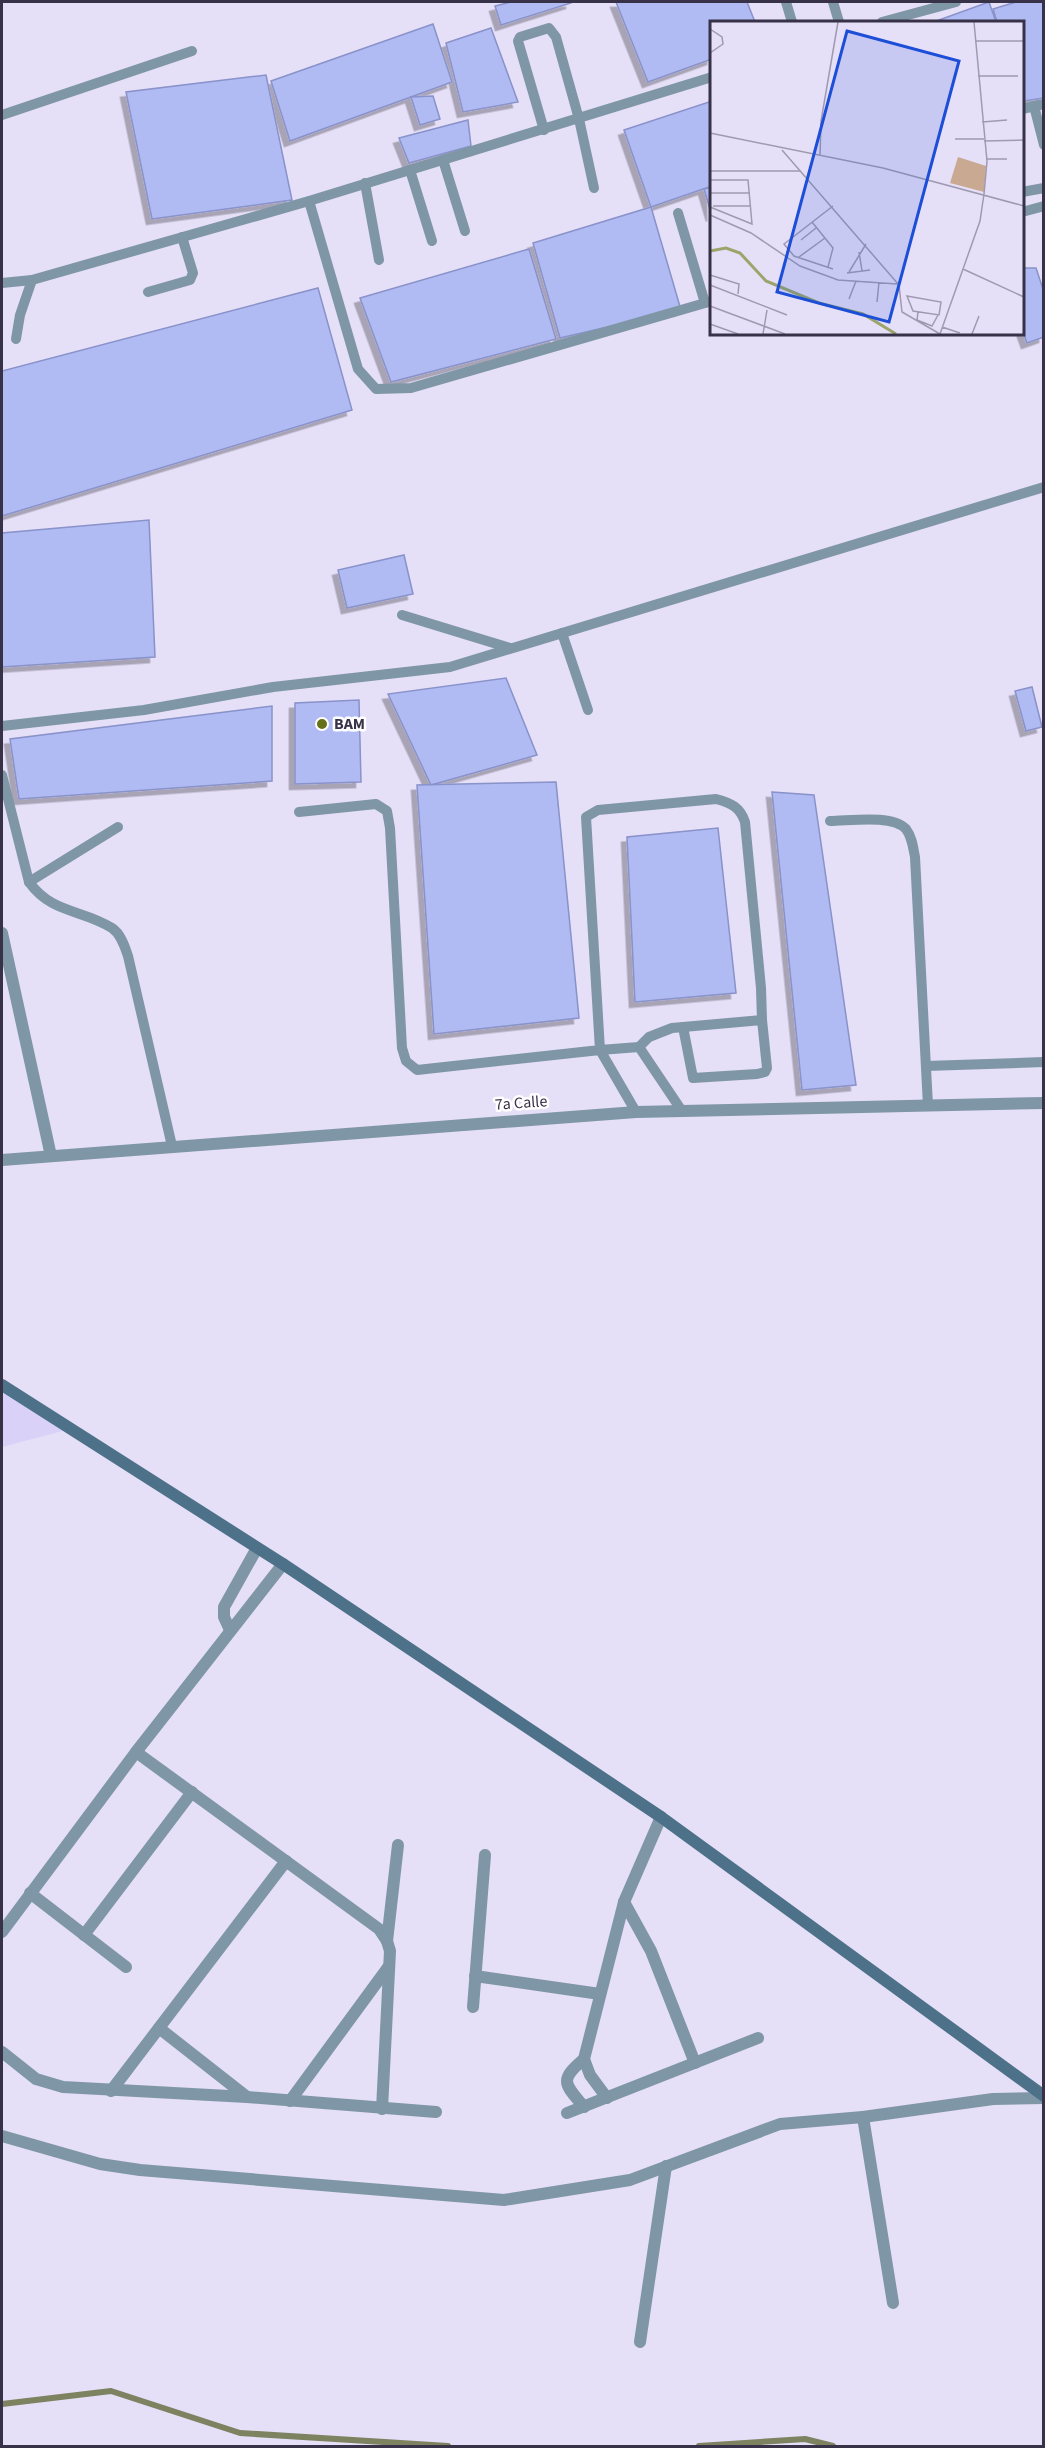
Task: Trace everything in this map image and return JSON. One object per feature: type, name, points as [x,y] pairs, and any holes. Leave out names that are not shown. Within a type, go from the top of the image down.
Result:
[{"type":"street","points":[[2,933],[51,1156]]},
{"type":"street","name":"7a Calle","points":[[2,1160],[636,1112],[1044,1103]]},
{"type":"street","points":[[2,1385],[283,1564],[660,1817],[1044,2097]]},
{"type":"street","points":[[230,1630],[224,1617],[224,1607],[257,1548]]},
{"type":"street","points":[[2,1932],[136,1752],[283,1564]]},
{"type":"street","points":[[136,1752],[380,1929],[387,1941]]},
{"type":"street","points":[[84,1935],[192,1792]]},
{"type":"street","points":[[584,2106],[567,2086],[565,2080],[567,2075],[584,2059],[624,1902],[660,1817]]},
{"type":"street","points":[[382,2109],[389,1965],[387,1941],[398,1845]]},
{"type":"street","points":[[474,2007],[485,1855]]},
{"type":"street","points":[[111,2091],[286,1861]]},
{"type":"street","points":[[30,1893],[126,1966]]},
{"type":"street","points":[[624,1902],[651,1951],[695,2063]]},
{"type":"street","points":[[290,2101],[389,1965]]},
{"type":"street","points":[[475,1976],[600,1994]]},
{"type":"street","points":[[159,2028],[247,2097]]},
{"type":"street","points":[[567,2114],[758,2038]]},
{"type":"street","points":[[2,2052],[36,2079],[63,2087],[247,2097],[436,2112]]},
{"type":"street","points":[[584,2059],[591,2075],[607,2098]]},
{"type":"street","points":[[2,2136],[100,2164],[140,2170],[504,2200],[630,2180],[780,2124],[863,2117],[993,2099],[1044,2097]]},
{"type":"street","points":[[863,2117],[893,2303]]},
{"type":"street","points":[[640,2342],[666,2166]]},
{"type":"lane","points":[[786,2],[792,21]]},
{"type":"lane","points":[[833,2],[839,21]]},
{"type":"lane","points":[[886,21],[953,2]]},
{"type":"lane","points":[[544,130],[518,41],[520,37],[549,28],[556,37],[579,119],[594,188]]},
{"type":"lane","points":[[2,115],[192,51]]},
{"type":"lane","points":[[2,283],[32,280],[309,201],[710,78]]},
{"type":"lane","points":[[1033,106],[1044,145]]},
{"type":"lane","points":[[443,160],[465,231]]},
{"type":"lane","points":[[410,170],[432,241]]},
{"type":"lane","points":[[365,183],[379,260]]},
{"type":"lane","points":[[1024,192],[1044,188]]},
{"type":"lane","points":[[309,201],[358,369],[376,389],[411,388],[708,302],[678,213]]},
{"type":"lane","points":[[1024,212],[1044,206]]},
{"type":"lane","points":[[148,292],[190,280],[194,273],[182,237]]},
{"type":"lane","points":[[16,339],[20,315],[32,280]]},
{"type":"lane","points":[[2,726],[144,710],[273,687],[450,667],[1044,487]]},
{"type":"lane","points":[[402,615],[510,648]]},
{"type":"lane","points":[[562,633],[588,710]]},
{"type":"lane","points":[[2,775],[29,882],[38,895],[53,905],[113,929],[122,939],[128,956],[172,1146]]},
{"type":"lane","points":[[636,1112],[600,1050],[586,828],[586,817],[598,810],[716,799],[731,803],[741,811],[746,834],[761,988],[767,1068],[765,1072],[693,1078],[683,1027]]},
{"type":"lane","points":[[299,812],[376,804],[387,811],[390,828],[402,1048],[406,1061],[417,1070],[639,1047],[649,1037],[672,1028],[762,1020]]},
{"type":"lane","points":[[830,821],[884,820],[896,822],[905,829],[912,840],[915,856],[928,1106]]},
{"type":"lane","points":[[29,882],[118,827]]},
{"type":"lane","points":[[639,1047],[682,1111]]},
{"type":"lane","points":[[926,1066],[1044,1062]]},
{"type":"shaded area","points":[[2,1391],[66,1430],[2,1447]]},
{"type":"building","points":[[511,2],[571,3],[501,25],[495,6]]},
{"type":"building","points":[[616,2],[747,2],[755,21],[710,21],[710,60],[648,82]]},
{"type":"building","points":[[989,2],[996,21],[936,21]]},
{"type":"building","points":[[1016,2],[1044,2],[1044,98],[1024,101],[1024,21],[997,21],[993,9]]},
{"type":"building","points":[[433,24],[452,82],[290,141],[271,81]]},
{"type":"building","points":[[491,28],[518,102],[463,112],[446,43]]},
{"type":"building","points":[[266,75],[292,200],[152,219],[126,92]]},
{"type":"building","points":[[433,96],[440,119],[420,125],[411,97]]},
{"type":"building","points":[[710,102],[710,187],[651,207],[624,130]]},
{"type":"building","points":[[468,120],[471,146],[409,163],[399,138]]},
{"type":"building","points":[[710,188],[710,209],[704,189]]},
{"type":"building","points":[[651,207],[681,310],[560,338],[533,243]]},
{"type":"building","points":[[529,249],[556,339],[391,382],[360,298]]},
{"type":"building","points":[[1024,268],[1036,268],[1044,292],[1044,337],[1027,343],[1024,334]]},
{"type":"building","points":[[318,288],[352,410],[2,516],[2,371]]},
{"type":"building","points":[[149,520],[155,657],[2,667],[2,533]]},
{"type":"building","points":[[404,555],[413,594],[347,608],[338,570]]},
{"type":"building","points":[[506,678],[537,755],[431,785],[388,694]]},
{"type":"building","points":[[1032,687],[1042,727],[1026,731],[1015,691]]},
{"type":"building","points":[[359,700],[361,782],[295,784],[295,703]]},
{"type":"building","points":[[272,706],[272,781],[19,799],[10,739]]},
{"type":"building","points":[[556,782],[579,1018],[434,1034],[417,785]]},
{"type":"building","points":[[772,792],[814,795],[856,1085],[802,1090]]},
{"type":"building","points":[[718,828],[736,993],[635,1002],[627,837]]},
{"type":"waterway","points":[[2,2404],[111,2391],[240,2433],[448,2446]]},
{"type":"waterway","points":[[699,2446],[805,2439],[833,2446]]},
{"type":"place","name":"BAM","points":[[322,724]]}]
